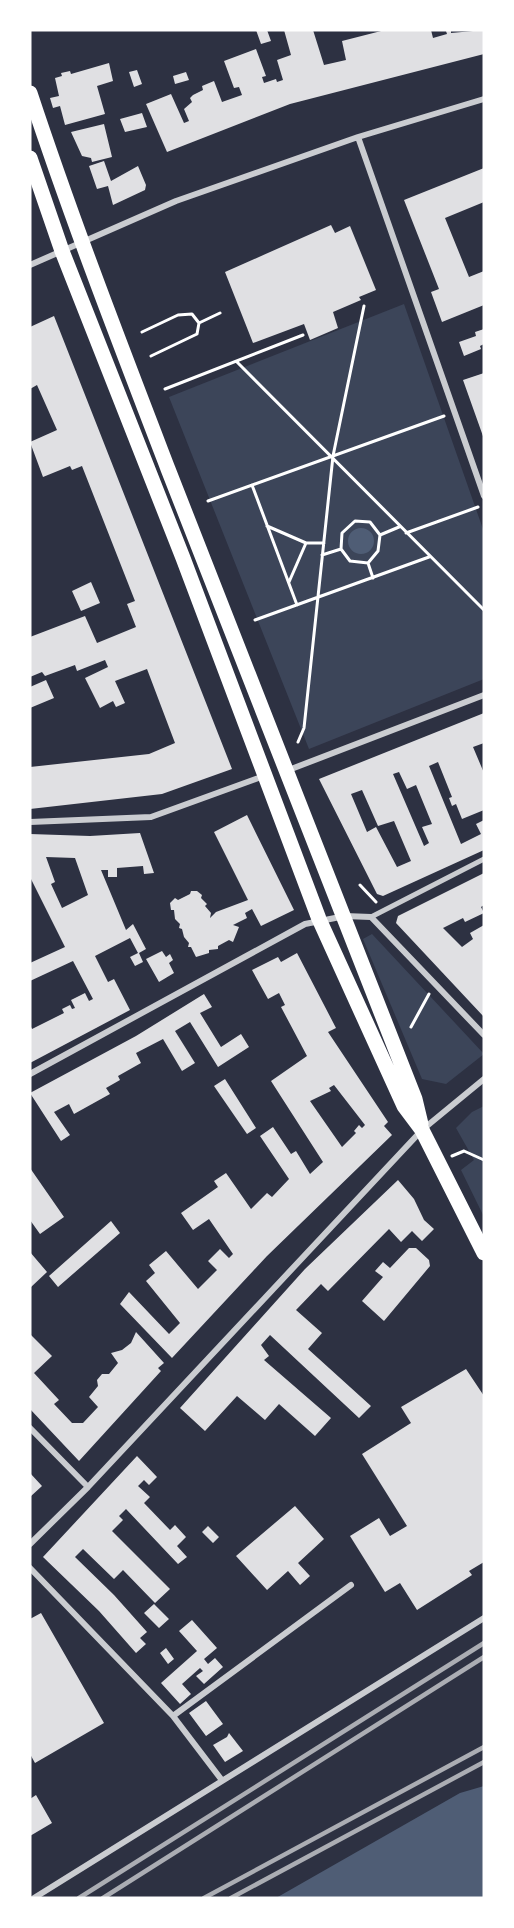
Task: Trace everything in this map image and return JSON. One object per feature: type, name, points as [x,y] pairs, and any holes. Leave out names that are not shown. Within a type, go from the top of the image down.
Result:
[{"type":"main road","points":[[30,93],[80,242],[285,771],[345,916],[415,1099],[422,1130]]},
{"type":"main road","points":[[30,158],[62,251],[319,919],[404,1106],[422,1130],[484,1253]]},
{"type":"main road","points":[[265,775],[285,771]]},
{"type":"street","points":[[30,264],[176,201],[358,137],[484,99]]},
{"type":"street","points":[[358,137],[484,496]]},
{"type":"street","points":[[285,771],[484,695]]},
{"type":"street","points":[[30,822],[151,817],[265,775]]},
{"type":"street","points":[[30,1074],[304,924],[319,919],[345,916],[371,917],[484,859]]},
{"type":"street","points":[[371,917],[484,1035]]},
{"type":"street","points":[[30,1544],[88,1487],[422,1130],[484,1079]]},
{"type":"street","points":[[30,1428],[88,1487]]},
{"type":"street","points":[[30,1568],[173,1716],[221,1779]]},
{"type":"street","points":[[173,1716],[351,1585]]},
{"type":"street","points":[[34,1898],[221,1779],[484,1618]]},
{"type":"path","points":[[298,742],[304,728],[333,456],[364,306]]},
{"type":"path","points":[[199,323],[220,313]]},
{"type":"path","points":[[142,332],[178,315],[192,314],[199,323],[197,333],[151,356]]},
{"type":"path","points":[[165,390],[303,335]]},
{"type":"path","points":[[237,362],[484,610]]},
{"type":"path","points":[[208,501],[448,414]]},
{"type":"path","points":[[252,485],[297,605]]},
{"type":"path","points":[[406,533],[480,506]]},
{"type":"path","points":[[355,521],[370,522],[380,535],[378,551],[368,563],[350,561],[341,549],[342,533],[355,521]]},
{"type":"path","points":[[267,526],[306,543],[324,543]]},
{"type":"path","points":[[380,535],[399,527]]},
{"type":"path","points":[[289,583],[306,543]]},
{"type":"path","points":[[322,555],[341,549]]},
{"type":"path","points":[[255,620],[429,557]]},
{"type":"path","points":[[368,563],[374,578]]},
{"type":"path","points":[[411,1027],[430,992]]},
{"type":"path","points":[[452,1156],[464,1150],[484,1160]]},
{"type":"shaded area","points":[[404,304],[484,532],[484,679],[309,749],[169,397]]},
{"type":"shaded area","points":[[361,528],[371,531],[374,541],[371,551],[361,554],[351,551],[348,541],[351,531]]},
{"type":"shaded area","points":[[372,934],[484,1054],[446,1084],[422,1079],[363,939]]},
{"type":"shaded area","points":[[484,1106],[484,1217],[461,1170],[474,1160],[456,1128],[472,1112]]},
{"type":"shaded area","points":[[484,1786],[484,1898],[276,1898],[460,1793]]},
{"type":"building","points":[[256,30],[267,30],[271,41],[261,44]]},
{"type":"building","points":[[284,30],[313,30],[324,65],[346,60],[342,41],[385,30],[431,30],[433,38],[447,34],[446,31],[451,30],[451,33],[484,30],[484,54],[290,104],[167,152],[146,104],[171,94],[184,123],[189,121],[184,109],[192,102],[190,98],[193,95],[203,90],[202,86],[214,81],[222,102],[242,95],[239,87],[234,88],[224,61],[256,49],[266,76],[262,77],[264,83],[276,79],[277,82],[283,80],[277,60],[291,55]]},
{"type":"building","points":[[109,63],[113,81],[97,86],[105,114],[65,125],[60,106],[53,108],[50,98],[59,96],[55,78],[62,76],[61,73],[70,71],[71,74]]},
{"type":"building","points":[[137,70],[142,84],[134,87],[129,72]]},
{"type":"building","points":[[186,72],[189,80],[175,84],[173,76]]},
{"type":"building","points":[[142,113],[147,127],[125,132],[120,119]]},
{"type":"building","points":[[104,124],[112,157],[92,162],[91,158],[82,156],[71,132]]},
{"type":"building","points":[[104,161],[111,181],[138,166],[146,185],[145,190],[113,205],[108,186],[97,189],[89,166]]},
{"type":"building","points":[[484,168],[484,202],[445,218],[469,277],[484,271],[484,305],[442,322],[431,292],[439,289],[404,200]]},
{"type":"building","points":[[331,225],[335,233],[350,226],[376,290],[359,297],[361,300],[333,312],[338,328],[310,340],[304,324],[253,343],[225,272]]},
{"type":"building","points":[[54,316],[232,769],[162,794],[30,809],[30,767],[149,754],[175,743],[147,669],[115,681],[125,703],[116,707],[113,701],[100,708],[85,678],[108,667],[105,660],[77,671],[75,665],[45,676],[42,672],[30,677],[30,637],[85,616],[97,643],[136,627],[127,604],[135,601],[82,466],[72,470],[70,466],[43,477],[30,442],[57,430],[37,385],[30,389],[30,327]]},
{"type":"building","points":[[484,329],[484,344],[480,346],[481,349],[464,356],[459,342],[476,336],[475,332]]},
{"type":"building","points":[[484,373],[484,439],[463,380]]},
{"type":"building","points":[[91,582],[100,603],[81,611],[72,591]]},
{"type":"building","points":[[46,680],[54,698],[30,708],[30,687]]},
{"type":"building","points":[[484,713],[484,743],[473,747],[484,773],[484,810],[462,819],[456,804],[452,806],[449,798],[452,797],[438,762],[429,766],[461,844],[481,834],[476,824],[484,820],[484,850],[383,896],[377,894],[319,779]],"holes":[[[399,772],[407,789],[416,785],[432,824],[422,827],[429,843],[424,846],[393,774]],[[362,790],[378,826],[394,821],[411,861],[397,867],[376,827],[367,832],[351,794]]]},
{"type":"building","points":[[247,815],[294,910],[261,926],[252,909],[245,913],[247,918],[233,925],[239,927],[233,942],[229,940],[218,946],[218,949],[209,950],[209,953],[196,957],[191,947],[188,947],[189,943],[182,929],[179,928],[180,924],[175,919],[170,903],[175,898],[178,900],[190,894],[191,891],[197,891],[207,904],[205,906],[211,913],[210,918],[216,912],[248,900],[214,832]]},
{"type":"building","points":[[140,833],[154,873],[144,874],[143,866],[117,868],[117,877],[108,877],[108,870],[101,870],[126,930],[133,924],[146,949],[139,953],[143,962],[135,966],[130,957],[138,953],[130,938],[95,956],[108,982],[114,979],[130,1010],[30,1063],[30,1025],[32,1029],[64,1013],[62,1009],[70,1005],[72,1009],[75,1008],[71,1000],[85,993],[89,1001],[93,999],[73,961],[30,981],[30,963],[65,947],[30,877],[30,834],[90,836]],"holes":[[[46,857],[75,858],[88,895],[62,908],[51,884],[55,882]]]},
{"type":"building","points":[[484,873],[484,905],[481,907],[484,913],[465,922],[463,918],[443,928],[462,947],[473,939],[470,933],[484,925],[484,1017],[396,923],[398,916]]},
{"type":"building","points":[[162,951],[166,957],[170,954],[173,960],[169,963],[174,973],[159,982],[146,959]]},
{"type":"building","points":[[297,953],[336,1028],[328,1032],[388,1122],[384,1126],[392,1135],[267,1256],[172,1358],[120,1304],[129,1292],[169,1334],[180,1323],[146,1281],[155,1273],[149,1265],[166,1251],[198,1289],[217,1270],[208,1261],[220,1249],[229,1258],[233,1254],[209,1219],[193,1230],[181,1213],[218,1187],[214,1181],[226,1173],[251,1209],[267,1193],[272,1197],[289,1179],[260,1136],[273,1127],[291,1154],[296,1151],[310,1174],[323,1162],[271,1081],[307,1056],[281,1007],[285,1005],[279,993],[268,999],[252,970],[278,957],[281,962]],"holes":[[[334,1085],[365,1125],[362,1128],[359,1125],[354,1131],[356,1133],[342,1147],[310,1101],[331,1091],[329,1088]]]},
{"type":"building","points":[[204,994],[212,1007],[200,1013],[221,1047],[241,1034],[249,1047],[218,1067],[190,1022],[175,1031],[195,1063],[182,1071],[163,1039],[136,1053],[141,1063],[118,1076],[120,1080],[106,1088],[110,1094],[74,1114],[69,1104],[54,1112],[70,1135],[61,1141],[30,1093],[136,1036]]},
{"type":"building","points":[[225,1079],[256,1128],[247,1134],[214,1086]]},
{"type":"building","points":[[30,1168],[64,1217],[40,1234],[30,1220]]},
{"type":"building","points":[[398,1180],[414,1199],[424,1220],[434,1229],[422,1241],[412,1231],[401,1242],[389,1229],[328,1291],[321,1284],[296,1310],[322,1333],[308,1349],[371,1406],[359,1418],[270,1335],[261,1345],[269,1356],[264,1360],[331,1418],[315,1436],[279,1404],[265,1420],[237,1396],[205,1431],[180,1408],[305,1269]]},
{"type":"building","points":[[111,1221],[120,1233],[58,1287],[49,1276]]},
{"type":"building","points":[[409,1248],[416,1248],[429,1260],[430,1266],[384,1321],[362,1301],[383,1277],[375,1271],[383,1262],[390,1268]]},
{"type":"building","points":[[30,1252],[47,1272],[30,1288]]},
{"type":"building","points":[[136,1332],[164,1363],[158,1368],[161,1371],[79,1461],[30,1409],[30,1334],[52,1356],[34,1373],[59,1400],[54,1404],[72,1423],[83,1423],[98,1407],[89,1397],[98,1386],[97,1380],[102,1374],[109,1374],[118,1363],[111,1353],[122,1350],[131,1343]]},
{"type":"building","points":[[466,1369],[484,1396],[484,1562],[469,1571],[472,1575],[417,1610],[400,1583],[385,1592],[350,1536],[379,1518],[390,1536],[407,1526],[362,1454],[411,1423],[401,1407]]},
{"type":"building","points":[[137,1456],[157,1477],[149,1485],[144,1480],[138,1486],[150,1497],[144,1503],[170,1530],[175,1525],[186,1537],[177,1546],[187,1557],[178,1564],[126,1509],[119,1516],[123,1520],[112,1531],[170,1589],[155,1603],[123,1570],[114,1579],[83,1549],[75,1557],[114,1595],[147,1632],[140,1638],[146,1644],[136,1653],[99,1611],[43,1557]]},
{"type":"building","points":[[30,1473],[42,1486],[30,1497]]},
{"type":"building","points":[[295,1506],[324,1539],[298,1563],[310,1576],[300,1585],[288,1571],[267,1590],[236,1556]]},
{"type":"building","points":[[208,1526],[219,1537],[213,1543],[202,1532]]},
{"type":"building","points":[[154,1604],[169,1619],[159,1628],[144,1613]]},
{"type":"building","points":[[41,1613],[104,1723],[35,1763],[30,1754],[30,1619]]},
{"type":"building","points":[[192,1620],[217,1648],[204,1659],[208,1664],[215,1658],[223,1667],[204,1684],[196,1676],[203,1671],[200,1668],[182,1684],[191,1694],[180,1704],[161,1683],[197,1651],[179,1631]]},
{"type":"building","points":[[166,1648],[174,1659],[168,1664],[160,1653]]},
{"type":"building","points":[[206,1701],[223,1724],[206,1736],[189,1713]]},
{"type":"building","points":[[229,1733],[243,1751],[225,1762],[213,1745],[227,1737]]},
{"type":"building","points":[[36,1795],[52,1823],[30,1836],[30,1799]]},
{"type":"railway","points":[[79,1898],[484,1643]]},
{"type":"railway","points":[[103,1898],[484,1657]]},
{"type":"railway","points":[[204,1898],[484,1747]]},
{"type":"railway","points":[[231,1898],[484,1762]]}]
